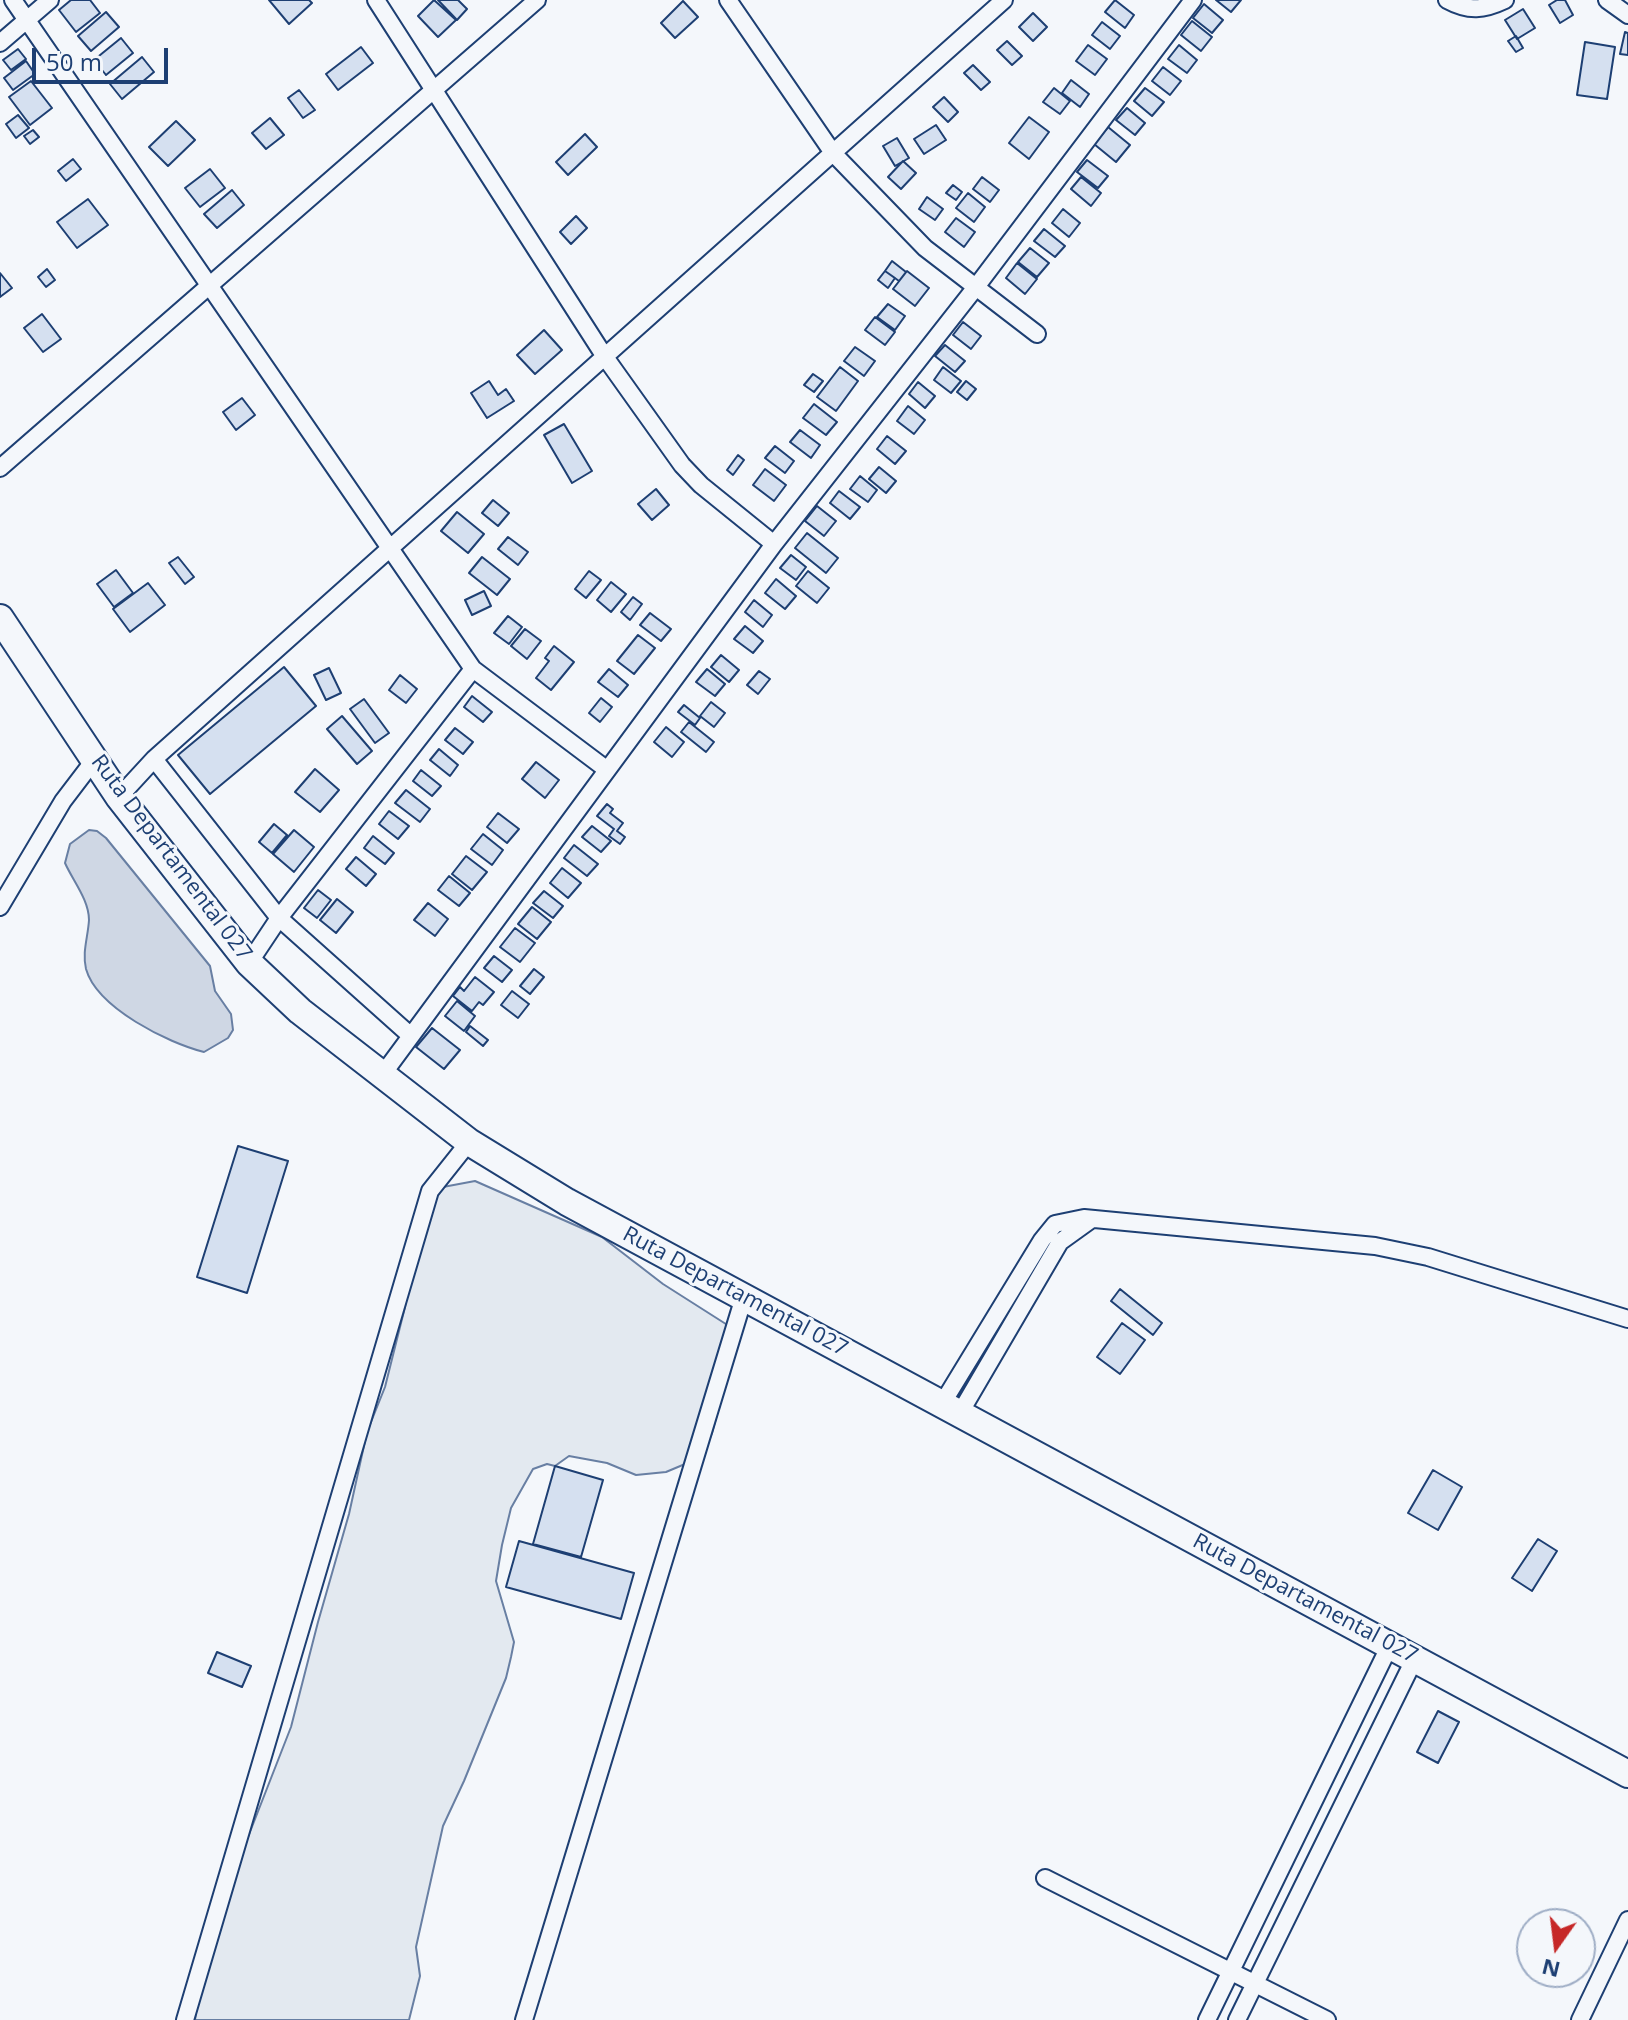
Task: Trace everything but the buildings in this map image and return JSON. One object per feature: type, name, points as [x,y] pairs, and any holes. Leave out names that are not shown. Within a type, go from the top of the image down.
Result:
[{"type":"main road","name":"Ruta Departamental 027","points":[[0,618],[119,797],[249,963],[300,1011],[469,1142],[567,1202],[951,1409],[1390,1645],[1625,1765]]},
{"type":"street","points":[[13,0],[473,669],[606,769]]},
{"type":"street","points":[[0,43],[50,0]]},
{"type":"street","points":[[376,0],[605,357],[682,465],[701,485],[774,544]]},
{"type":"street","points":[[0,468],[537,0]]},
{"type":"street","points":[[728,0],[833,153],[925,248],[1037,334]]},
{"type":"street","points":[[119,797],[154,759],[1004,0]]},
{"type":"street","points":[[383,1074],[774,544],[976,287],[1193,0]]},
{"type":"street","points":[[1447,0],[1457,6],[1485,10],[1505,0]]},
{"type":"street","points":[[1607,0],[1628,15]]},
{"type":"street","points":[[249,963],[279,918],[473,669]]},
{"type":"street","points":[[0,907],[63,801],[95,759]]},
{"type":"street","points":[[154,759],[279,918],[411,1036]]},
{"type":"street","points":[[185,2020],[430,1191],[469,1142]]},
{"type":"street","points":[[951,1409],[1060,1242],[1093,1219],[1375,1246],[1428,1257],[1628,1319]]},
{"type":"street","points":[[524,2020],[744,1297]]},
{"type":"street","points":[[1207,2020],[1390,1645]]},
{"type":"street","points":[[1237,2020],[1415,1658]]},
{"type":"street","points":[[1045,1878],[1327,2020]]},
{"type":"street","points":[[1580,2020],[1628,1920]]},
{"type":"shaded area","points":[[89,830],[97,831],[106,838],[210,966],[215,991],[231,1014],[233,1030],[228,1038],[204,1052],[172,1041],[119,1010],[93,983],[85,963],[88,913],[84,898],[65,863],[70,844]]},
{"type":"shaded area","points":[[475,1181],[602,1237],[663,1284],[729,1326],[729,1370],[712,1433],[697,1459],[666,1472],[636,1475],[607,1463],[569,1456],[555,1466],[547,1464],[533,1469],[511,1508],[496,1581],[514,1642],[506,1678],[443,1826],[416,1947],[420,1976],[409,2020],[195,2020],[205,1947],[291,1727],[349,1514],[367,1432],[385,1387],[405,1307],[412,1257],[434,1198],[443,1187]]}]
